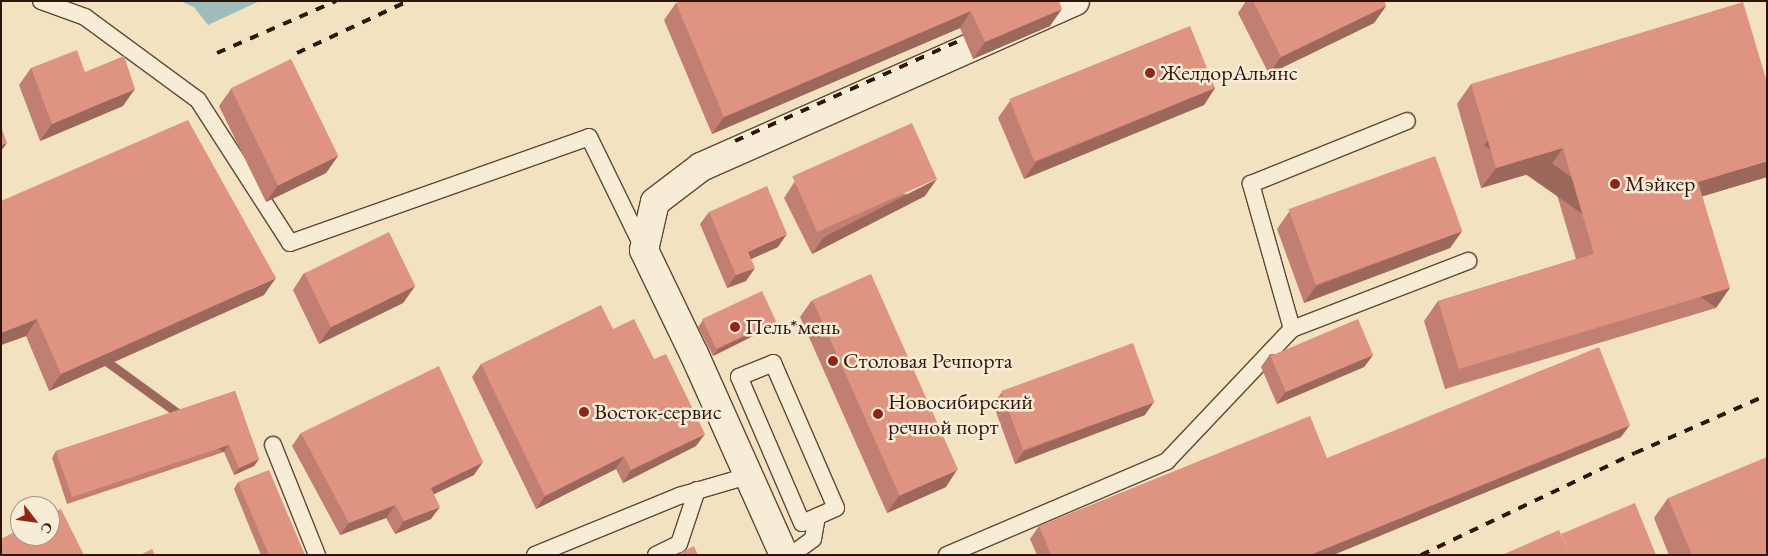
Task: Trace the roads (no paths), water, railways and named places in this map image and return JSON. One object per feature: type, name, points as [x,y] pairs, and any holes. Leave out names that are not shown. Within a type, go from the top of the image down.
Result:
[{"type":"street","points":[[784,555],[694,354],[644,250],[655,202],[701,167],[1075,1]]},
{"type":"lane","points":[[41,1],[84,17],[198,100],[290,243],[589,137],[644,250]]},
{"type":"lane","points":[[1292,329],[1251,184],[1407,121]]},
{"type":"lane","points":[[947,555],[1166,461],[1292,329],[1468,261]]},
{"type":"lane","points":[[773,363],[836,508],[816,517],[802,523],[738,378],[773,363]]},
{"type":"lane","points":[[273,445],[317,555]]},
{"type":"lane","points":[[535,555],[697,490],[748,476]]},
{"type":"lane","points":[[656,555],[679,544],[697,490]]},
{"type":"lane","points":[[791,555],[813,539],[816,517]]},
{"type":"water","points":[[180,1],[260,1],[208,25],[194,7]]},
{"type":"railway","points":[[217,53],[336,1]]},
{"type":"railway","points":[[297,53],[408,1]]},
{"type":"railway","points":[[735,141],[976,33]]},
{"type":"railway","points":[[1421,555],[1635,453],[1767,395]]},
{"type":"place","name":"ЖелдорАльянс","points":[[1150,73]]},
{"type":"place","name":"Мэйкер","points":[[1615,184]]},
{"type":"place","name":"Пель*мень","points":[[735,327]]},
{"type":"place","name":"Столовая Речпорта","points":[[833,361]]},
{"type":"place","name":"Восток-сервис","points":[[584,412]]},
{"type":"place","name":"Новосибирский речной порт","points":[[878,414]]}]
